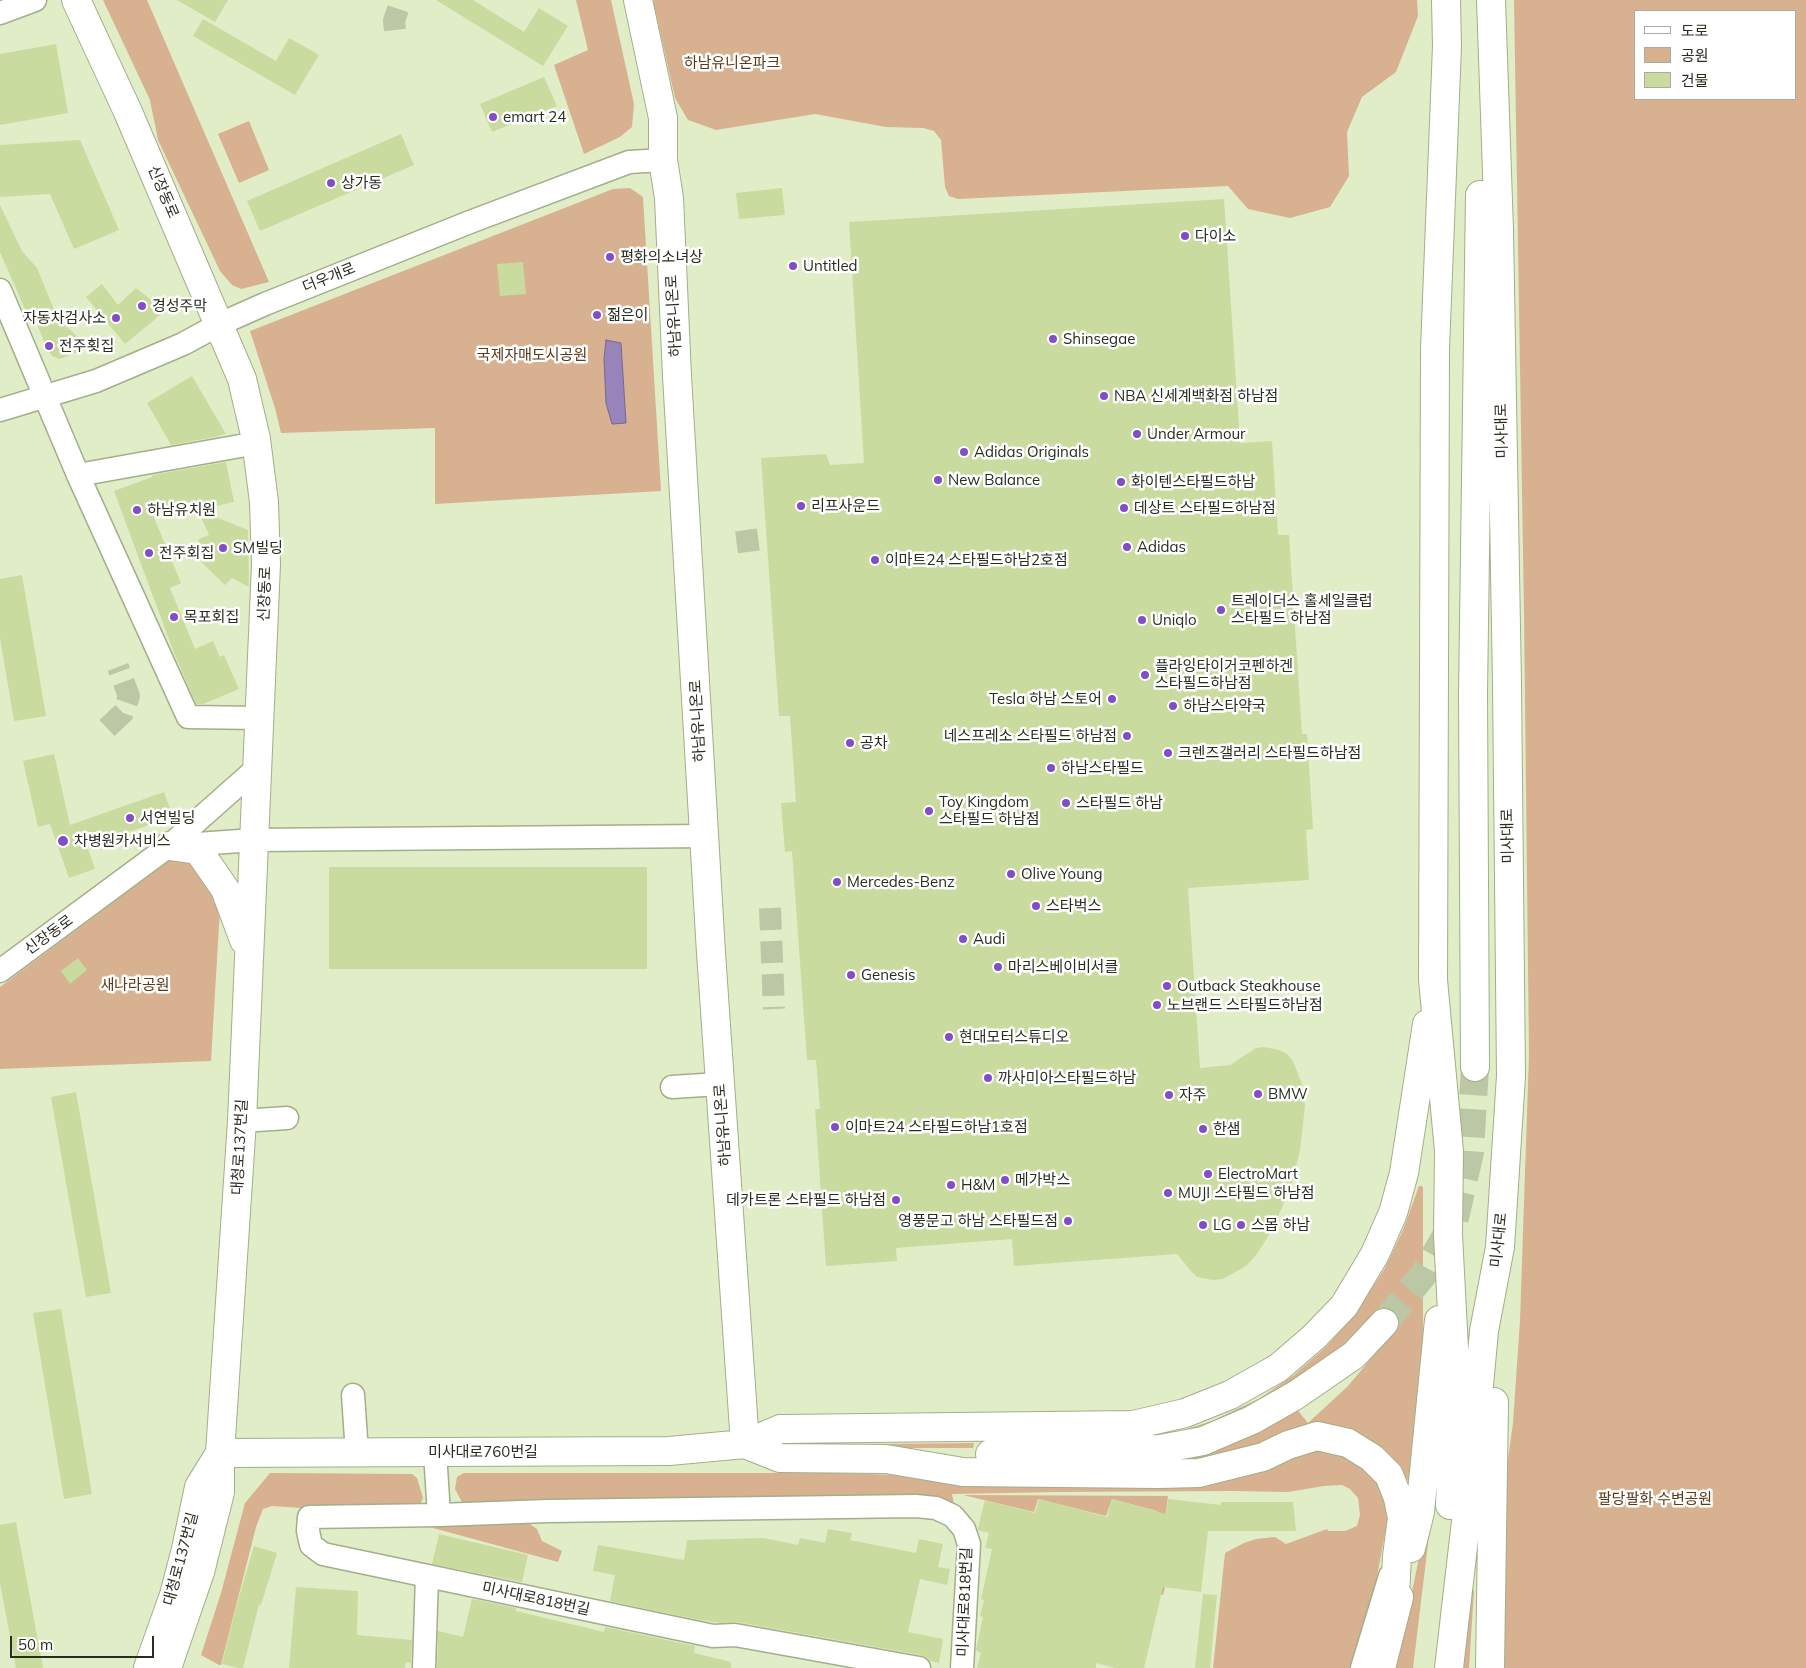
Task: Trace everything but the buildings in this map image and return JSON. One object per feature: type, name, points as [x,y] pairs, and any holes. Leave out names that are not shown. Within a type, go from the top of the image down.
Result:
[{"type":"main road","name":"신장동로","points":[[76,0],[128,112],[220,324],[242,379],[257,443],[264,502],[266,564],[254,840]]},
{"type":"main road","name":"하남유니온로","points":[[638,0],[663,118],[663,160],[669,198],[678,394],[719,1084],[745,1444]]},
{"type":"main road","points":[[1431,1668],[1451,1490],[1456,1368],[1448,1235],[1448,1151],[1433,980],[1434,349],[1447,46],[1446,0]]},
{"type":"main road","name":"미사대로","points":[[1449,1668],[1468,1504],[1484,1331],[1500,1247],[1511,1066],[1499,230],[1491,0]]},
{"type":"main road","points":[[1475,1067],[1473,694],[1480,154],[1492,46]]},
{"type":"main road","name":"대청로137번길","points":[[168,1668],[200,1572],[220,1492],[220,1453],[242,1121],[254,840]]},
{"type":"main road","points":[[169,846],[198,850],[226,889],[249,954]]},
{"type":"main road","points":[[745,1444],[780,1429],[1133,1426],[1185,1413],[1230,1395],[1278,1368],[1314,1337],[1344,1306],[1376,1254],[1393,1214],[1404,1173],[1433,980]]},
{"type":"main road","points":[[1380,1668],[1420,1512],[1448,1235]]},
{"type":"main road","points":[[1490,1668],[1492,1500],[1500,1247]]},
{"type":"main road","points":[[745,1444],[780,1458],[886,1460],[960,1455],[1160,1449],[1203,1442],[1252,1420],[1296,1394],[1354,1355],[1384,1323]]},
{"type":"main road","points":[[886,1460],[964,1472],[1199,1473],[1256,1459],[1288,1445],[1317,1436],[1348,1443],[1372,1458],[1389,1475],[1398,1498],[1402,1518],[1397,1556],[1394,1615]]},
{"type":"main road","name":"미사대로760번길","points":[[220,1453],[669,1451],[745,1444]]},
{"type":"main road","name":"대청로137번길","points":[[148,1668],[174,1595],[199,1487],[220,1453]]},
{"type":"street","points":[[0,12],[35,0]]},
{"type":"street","name":"더우개로","points":[[0,410],[96,381],[182,344],[220,324],[265,304],[470,222],[629,162],[663,160]]},
{"type":"street","points":[[0,290],[78,475],[188,716],[259,718]]},
{"type":"street","points":[[78,475],[257,443]]},
{"type":"street","name":"신장동로","points":[[0,971],[169,846],[257,768]]},
{"type":"street","points":[[169,846],[254,840],[705,836]]},
{"type":"street","points":[[672,1087],[719,1084]]},
{"type":"street","points":[[242,1121],[287,1118]]},
{"type":"street","points":[[353,1394],[357,1453]]},
{"type":"street","points":[[435,1452],[439,1516]]},
{"type":"street","name":"미사대로818번길","points":[[919,1668],[735,1635],[713,1636],[322,1554],[311,1545],[308,1531],[309,1518],[587,1511],[916,1506],[936,1508],[953,1516],[964,1529],[970,1544],[962,1668]]},
{"type":"street","points":[[1362,1668],[1397,1556]]},
{"type":"street","points":[[424,1668],[427,1576]]},
{"type":"green space","points":[[103,0],[147,0],[269,282],[241,289],[232,285],[220,271],[158,140],[150,100]]},
{"type":"green space","points":[[576,0],[611,0],[634,104],[632,127],[620,137],[584,154],[554,65],[588,50]]},
{"type":"green space","name":"하남유니온파크","points":[[653,0],[1417,0],[1418,16],[1396,72],[1362,97],[1347,132],[1349,176],[1330,207],[1290,218],[1248,209],[1228,186],[958,199],[949,196],[945,187],[941,140],[934,131],[923,128],[886,127],[815,114],[716,130],[688,120],[675,98]]},
{"type":"green space","name":"팔당팔화 수변공원","points":[[1514,0],[1806,0],[1806,1668],[1501,1668],[1503,1496],[1513,1423],[1520,1321],[1529,1055]]},
{"type":"green space","points":[[249,121],[269,170],[239,183],[218,134]]},
{"type":"green space","name":"국제자매도시공원","points":[[630,188],[643,197],[661,491],[435,504],[435,428],[281,433],[275,408],[250,331],[613,189]]},
{"type":"green space","name":"새나라공원","points":[[186,852],[222,875],[211,1061],[0,1069],[0,987],[173,858]]},
{"type":"green space","points":[[1419,1186],[1423,1188],[1423,1338],[1416,1456],[1411,1485],[1395,1462],[1382,1449],[1286,1437],[1182,1463],[1166,1456],[1295,1407],[1308,1423],[1348,1386],[1394,1331],[1374,1313],[1335,1354],[1288,1389],[1205,1427],[1168,1435],[1212,1421],[1260,1398],[1294,1375],[1327,1346],[1358,1310],[1385,1268],[1403,1230]]},
{"type":"green space","points":[[974,1443],[973,1448],[812,1448],[791,1445]]},
{"type":"green space","points":[[1312,1448],[1365,1461],[1391,1501],[1373,1598],[1355,1668],[1213,1668],[1225,1553],[1256,1539],[1275,1537],[1286,1544],[1327,1529],[1328,1531],[1345,1531],[1357,1526],[1360,1515],[1358,1498],[1350,1489],[1342,1485],[1288,1492],[952,1494],[954,1504],[464,1506],[455,1489],[457,1477],[464,1473],[838,1473],[897,1475],[966,1482]]},
{"type":"green space","points":[[270,1473],[412,1474],[417,1478],[423,1498],[419,1507],[345,1511],[272,1506],[263,1509],[256,1527],[221,1665],[219,1665],[201,1655],[221,1593],[245,1503]]},
{"type":"green space","points":[[963,1495],[1168,1496],[1156,1586],[1165,1587],[1163,1595],[1145,1590],[1157,1511],[1112,1499],[1106,1516],[1038,1499],[1034,1512]]},
{"type":"green space","points":[[527,1522],[537,1529],[542,1541],[562,1551],[558,1562],[433,1528],[434,1523]]},
{"type":"green space","points":[[1430,1527],[1413,1668],[1396,1668],[1423,1539]]},
{"type":"green space","points":[[1470,1590],[1474,1590],[1469,1668],[1460,1668]]},
{"type":"shaded area","points":[[606,340],[621,343],[626,423],[612,424],[606,403],[604,359]]},
{"type":"tunnel","points":[[395,30],[394,21],[401,0]]},
{"type":"tunnel","points":[[746,530],[749,553]]},
{"type":"tunnel","points":[[107,728],[123,713],[129,696],[118,667]]},
{"type":"tunnel","points":[[770,908],[774,1009]]},
{"type":"tunnel","points":[[1384,1323],[1424,1274],[1454,1222],[1470,1152],[1475,1067]]},
{"type":"place","name":"emart 24","points":[[493,117]]},
{"type":"place","name":"상가동","points":[[331,183]]},
{"type":"place","name":"다이소","points":[[1185,236]]},
{"type":"place","name":"평화의소녀상","points":[[610,257]]},
{"type":"place","name":"Untitled","points":[[793,266]]},
{"type":"place","name":"경성주막","points":[[142,306]]},
{"type":"place","name":"젊은이","points":[[597,315]]},
{"type":"place","name":"자동차검사소","points":[[116,318]]},
{"type":"place","name":"Shinsegae","points":[[1053,339]]},
{"type":"place","name":"전주횟집","points":[[49,346]]},
{"type":"place","name":"NBA 신세계백화점 하남점","points":[[1104,396]]},
{"type":"place","name":"Under Armour","points":[[1137,434]]},
{"type":"place","name":"Adidas Originals","points":[[964,452]]},
{"type":"place","name":"New Balance","points":[[938,480]]},
{"type":"place","name":"화이텐스타필드하남","points":[[1121,482]]},
{"type":"place","name":"리프사운드","points":[[801,506]]},
{"type":"place","name":"데상트 스타필드하남점","points":[[1124,508]]},
{"type":"place","name":"하남유치원","points":[[137,510]]},
{"type":"place","name":"Adidas","points":[[1127,547]]},
{"type":"place","name":"SM빌딩","points":[[223,548]]},
{"type":"place","name":"전주회집","points":[[149,553]]},
{"type":"place","name":"이마트24 스타필드하남2호점","points":[[875,560]]},
{"type":"place","name":"트레이더스 홀세일클럽 스타필드 하남점","points":[[1221,610]]},
{"type":"place","name":"목포회집","points":[[174,617]]},
{"type":"place","name":"Uniqlo","points":[[1142,620]]},
{"type":"place","name":"플라잉타이거코펜하겐 스타필드하남점","points":[[1145,675]]},
{"type":"place","name":"Tesla 하남 스토어","points":[[1112,699]]},
{"type":"place","name":"하남스타약국","points":[[1173,706]]},
{"type":"place","name":"네스프레소 스타필드 하남점","points":[[1127,736]]},
{"type":"place","name":"공차","points":[[850,743]]},
{"type":"place","name":"크렌즈갤러리 스타필드하남점","points":[[1168,753]]},
{"type":"place","name":"하남스타필드","points":[[1051,768]]},
{"type":"place","name":"스타필드 하남","points":[[1066,803]]},
{"type":"place","name":"Toy Kingdom 스타필드 하남점","points":[[929,811]]},
{"type":"place","name":"서연빌딩","points":[[130,818]]},
{"type":"place","name":"차병원카서비스","points":[[63,841]]},
{"type":"place","name":"Olive Young","points":[[1011,874]]},
{"type":"place","name":"Mercedes-Benz","points":[[837,882]]},
{"type":"place","name":"스타벅스","points":[[1036,906]]},
{"type":"place","name":"Audi","points":[[963,939]]},
{"type":"place","name":"마리스베이비서클","points":[[998,967]]},
{"type":"place","name":"Genesis","points":[[851,975]]},
{"type":"place","name":"Outback Steakhouse","points":[[1167,986]]},
{"type":"place","name":"노브랜드 스타필드하남점","points":[[1157,1005]]},
{"type":"place","name":"현대모터스튜디오","points":[[949,1037]]},
{"type":"place","name":"까사미아스타필드하남","points":[[988,1078]]},
{"type":"place","name":"BMW","points":[[1258,1094]]},
{"type":"place","name":"자주","points":[[1169,1095]]},
{"type":"place","name":"이마트24 스타필드하남1호점","points":[[835,1127]]},
{"type":"place","name":"한샘","points":[[1203,1129]]},
{"type":"place","name":"ElectroMart","points":[[1208,1174]]},
{"type":"place","name":"메가박스","points":[[1005,1180]]},
{"type":"place","name":"H&M","points":[[951,1185]]},
{"type":"place","name":"MUJI 스타필드 하남점","points":[[1168,1193]]},
{"type":"place","name":"데카트론 스타필드 하남점","points":[[896,1200]]},
{"type":"place","name":"영풍문고 하남 스타필드점","points":[[1068,1221]]},
{"type":"place","name":"LG","points":[[1203,1225]]},
{"type":"place","name":"스몹 하남","points":[[1241,1225]]}]
